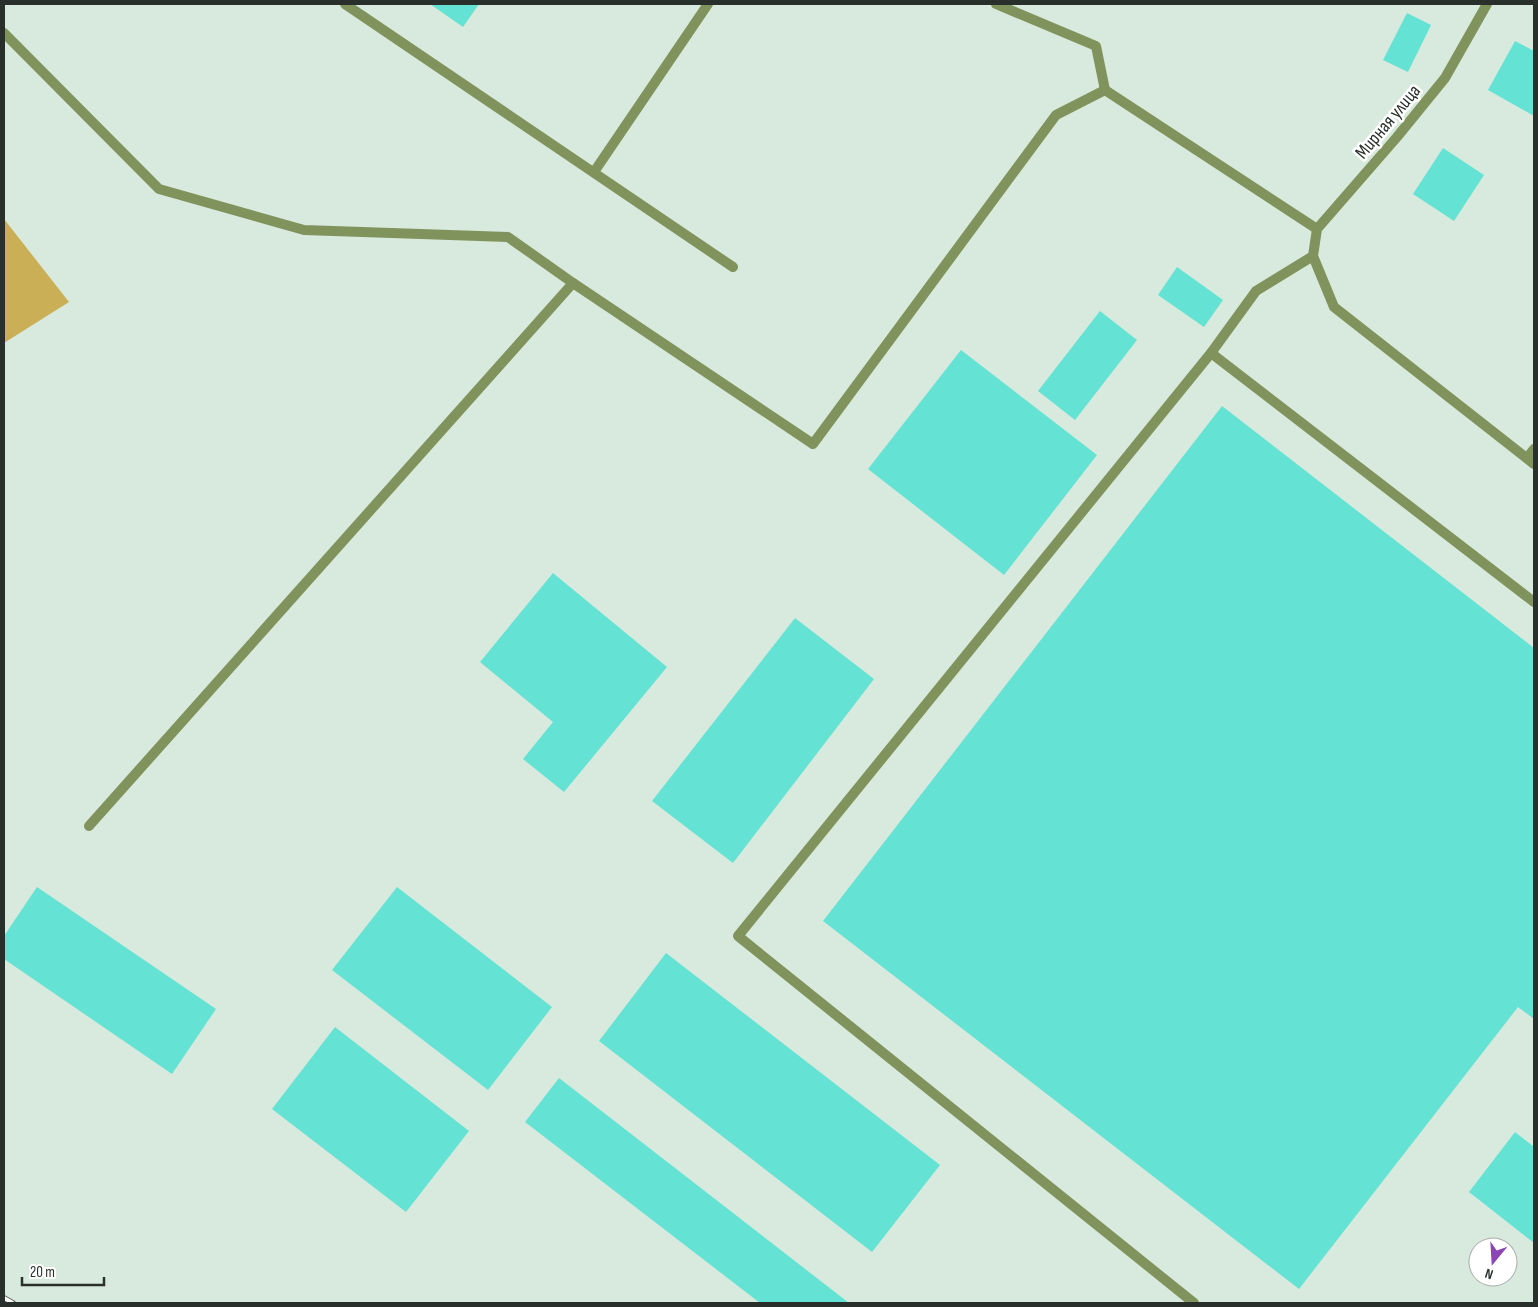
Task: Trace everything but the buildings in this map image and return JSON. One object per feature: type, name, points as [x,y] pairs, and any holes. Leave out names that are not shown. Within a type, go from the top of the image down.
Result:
[{"type":"street","points":[[345,4],[733,266]]},
{"type":"street","points":[[594,172],[708,4]]},
{"type":"street","points":[[996,4],[1096,46],[1105,90],[1317,229],[1313,256],[1334,307],[1531,461],[1534,449]]},
{"type":"street","name":"Мирная улица","points":[[1317,229],[1397,137],[1445,78],[1488,4]]},
{"type":"street","points":[[4,33],[159,189],[304,230],[508,237],[813,444],[1056,115],[1105,90]]},
{"type":"street","points":[[1194,1303],[738,936],[1211,353],[1256,291],[1313,256]]},
{"type":"street","points":[[89,826],[573,282]]},
{"type":"street","points":[[1211,353],[1534,602]]},
{"type":"shaded area","points":[[4,219],[69,302],[4,343]]},
{"type":"railway","points":[[4,1298],[13,1303]]}]
